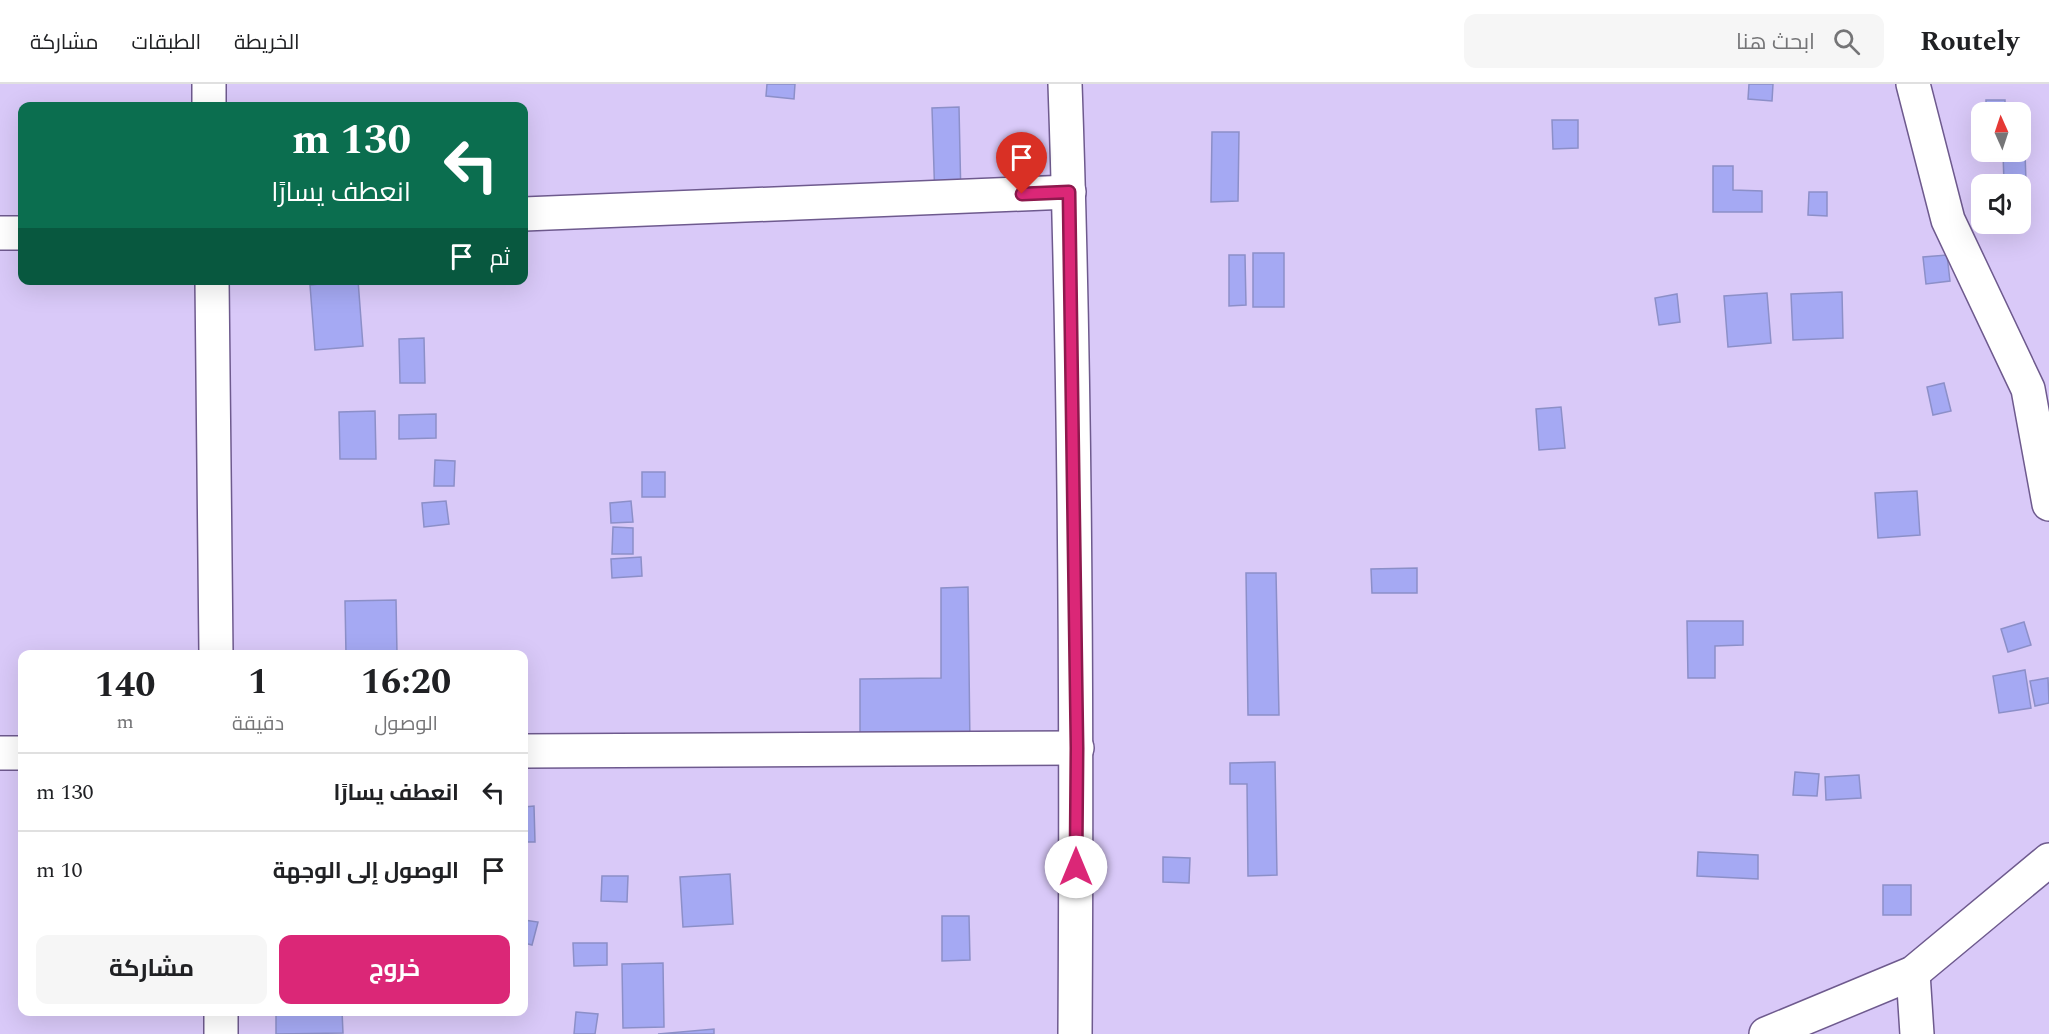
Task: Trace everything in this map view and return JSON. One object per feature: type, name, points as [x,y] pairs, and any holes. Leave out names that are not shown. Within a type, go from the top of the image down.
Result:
[{"type":"street","points":[[209,84],[209,102]]},
{"type":"street","points":[[1065,84],[1069,192],[1077,748],[1075,1034]]},
{"type":"street","points":[[1913,84],[1948,220],[2028,389],[2049,504]]},
{"type":"street","points":[[528,214],[1069,192]]},
{"type":"street","points":[[0,234],[18,233]]},
{"type":"street","points":[[212,285],[216,650]]},
{"type":"street","points":[[528,751],[1077,748]]},
{"type":"street","points":[[0,753],[18,753]]},
{"type":"street","points":[[1766,1034],[1913,973],[2049,860]]},
{"type":"street","points":[[1913,973],[1917,1034]]},
{"type":"street","points":[[221,1016],[221,1034]]},
{"type":"building","points":[[767,84],[795,84],[794,99],[766,96]]},
{"type":"building","points":[[1749,84],[1773,84],[1772,101],[1748,99]]},
{"type":"building","points":[[1986,100],[2005,100],[2005,102],[1986,102]]},
{"type":"building","points":[[959,107],[961,200],[935,201],[932,108]]},
{"type":"building","points":[[1552,120],[1578,120],[1578,148],[1553,149]]},
{"type":"building","points":[[1212,132],[1239,132],[1238,201],[1211,202]]},
{"type":"building","points":[[2003,162],[2025,162],[2026,174],[2004,174]]},
{"type":"building","points":[[1713,166],[1733,166],[1733,190],[1762,191],[1762,212],[1713,212]]},
{"type":"building","points":[[1809,192],[1827,192],[1827,216],[1808,215]]},
{"type":"building","points":[[1253,253],[1284,253],[1284,307],[1253,307]]},
{"type":"building","points":[[1229,255],[1245,255],[1246,305],[1229,306]]},
{"type":"building","points":[[1947,255],[1950,281],[1926,284],[1923,257]]},
{"type":"building","points":[[310,285],[358,285],[363,346],[315,350]]},
{"type":"building","points":[[1842,292],[1843,338],[1793,340],[1791,294]]},
{"type":"building","points":[[1767,293],[1771,343],[1728,347],[1724,296]]},
{"type":"building","points":[[1677,294],[1680,322],[1659,325],[1655,298]]},
{"type":"building","points":[[424,338],[425,383],[400,383],[399,339]]},
{"type":"building","points":[[1944,383],[1951,411],[1933,415],[1927,387]]},
{"type":"building","points":[[1561,407],[1565,448],[1539,450],[1536,409]]},
{"type":"building","points":[[375,411],[376,459],[340,459],[339,412]]},
{"type":"building","points":[[436,414],[436,438],[399,439],[399,415]]},
{"type":"building","points":[[435,460],[455,461],[454,486],[434,486]]},
{"type":"building","points":[[642,472],[665,472],[665,497],[642,497]]},
{"type":"building","points":[[1917,491],[1920,535],[1878,538],[1875,493]]},
{"type":"building","points":[[446,501],[449,524],[424,527],[422,503]]},
{"type":"building","points":[[631,501],[633,522],[611,523],[610,503]]},
{"type":"building","points":[[613,527],[633,528],[633,554],[612,554]]},
{"type":"building","points":[[641,557],[642,576],[612,578],[611,559]]},
{"type":"building","points":[[1417,568],[1417,593],[1372,593],[1371,569]]},
{"type":"building","points":[[1246,573],[1276,573],[1279,715],[1248,715]]},
{"type":"building","points":[[968,587],[970,745],[860,747],[860,679],[941,678],[941,588]]},
{"type":"building","points":[[396,600],[397,650],[346,650],[345,601]]},
{"type":"building","points":[[1687,621],[1743,621],[1743,645],[1715,646],[1715,678],[1688,678]]},
{"type":"building","points":[[2024,622],[2031,645],[2008,652],[2001,629]]},
{"type":"building","points":[[2025,670],[2031,708],[1999,713],[1993,676]]},
{"type":"building","points":[[2048,678],[2049,703],[2035,706],[2030,681]]},
{"type":"building","points":[[1275,762],[1277,875],[1248,876],[1247,784],[1230,784],[1230,763]]},
{"type":"building","points":[[1795,772],[1819,774],[1817,796],[1793,795]]},
{"type":"building","points":[[1859,775],[1861,798],[1826,800],[1825,777]]},
{"type":"building","points":[[534,806],[535,842],[528,842],[528,807]]},
{"type":"building","points":[[1698,852],[1758,855],[1758,879],[1697,876]]},
{"type":"building","points":[[1163,857],[1190,858],[1189,883],[1163,882]]},
{"type":"building","points":[[730,874],[733,924],[683,927],[680,877]]},
{"type":"building","points":[[602,876],[628,876],[627,902],[601,901]]},
{"type":"building","points":[[1883,885],[1911,885],[1911,915],[1883,915]]},
{"type":"building","points":[[942,916],[969,916],[970,960],[942,961]]},
{"type":"building","points":[[528,921],[538,922],[532,945],[528,944]]},
{"type":"building","points":[[573,943],[607,943],[607,965],[574,966]]},
{"type":"building","points":[[663,963],[664,1027],[623,1028],[622,964]]},
{"type":"building","points":[[576,1012],[598,1014],[595,1034],[574,1034]]},
{"type":"building","points":[[276,1016],[342,1016],[343,1033],[276,1034]]},
{"type":"building","points":[[714,1029],[714,1034],[658,1034]]},
{"type":"route","points":[[1022,194],[1069,192],[1077,748],[1076,867]]}]
